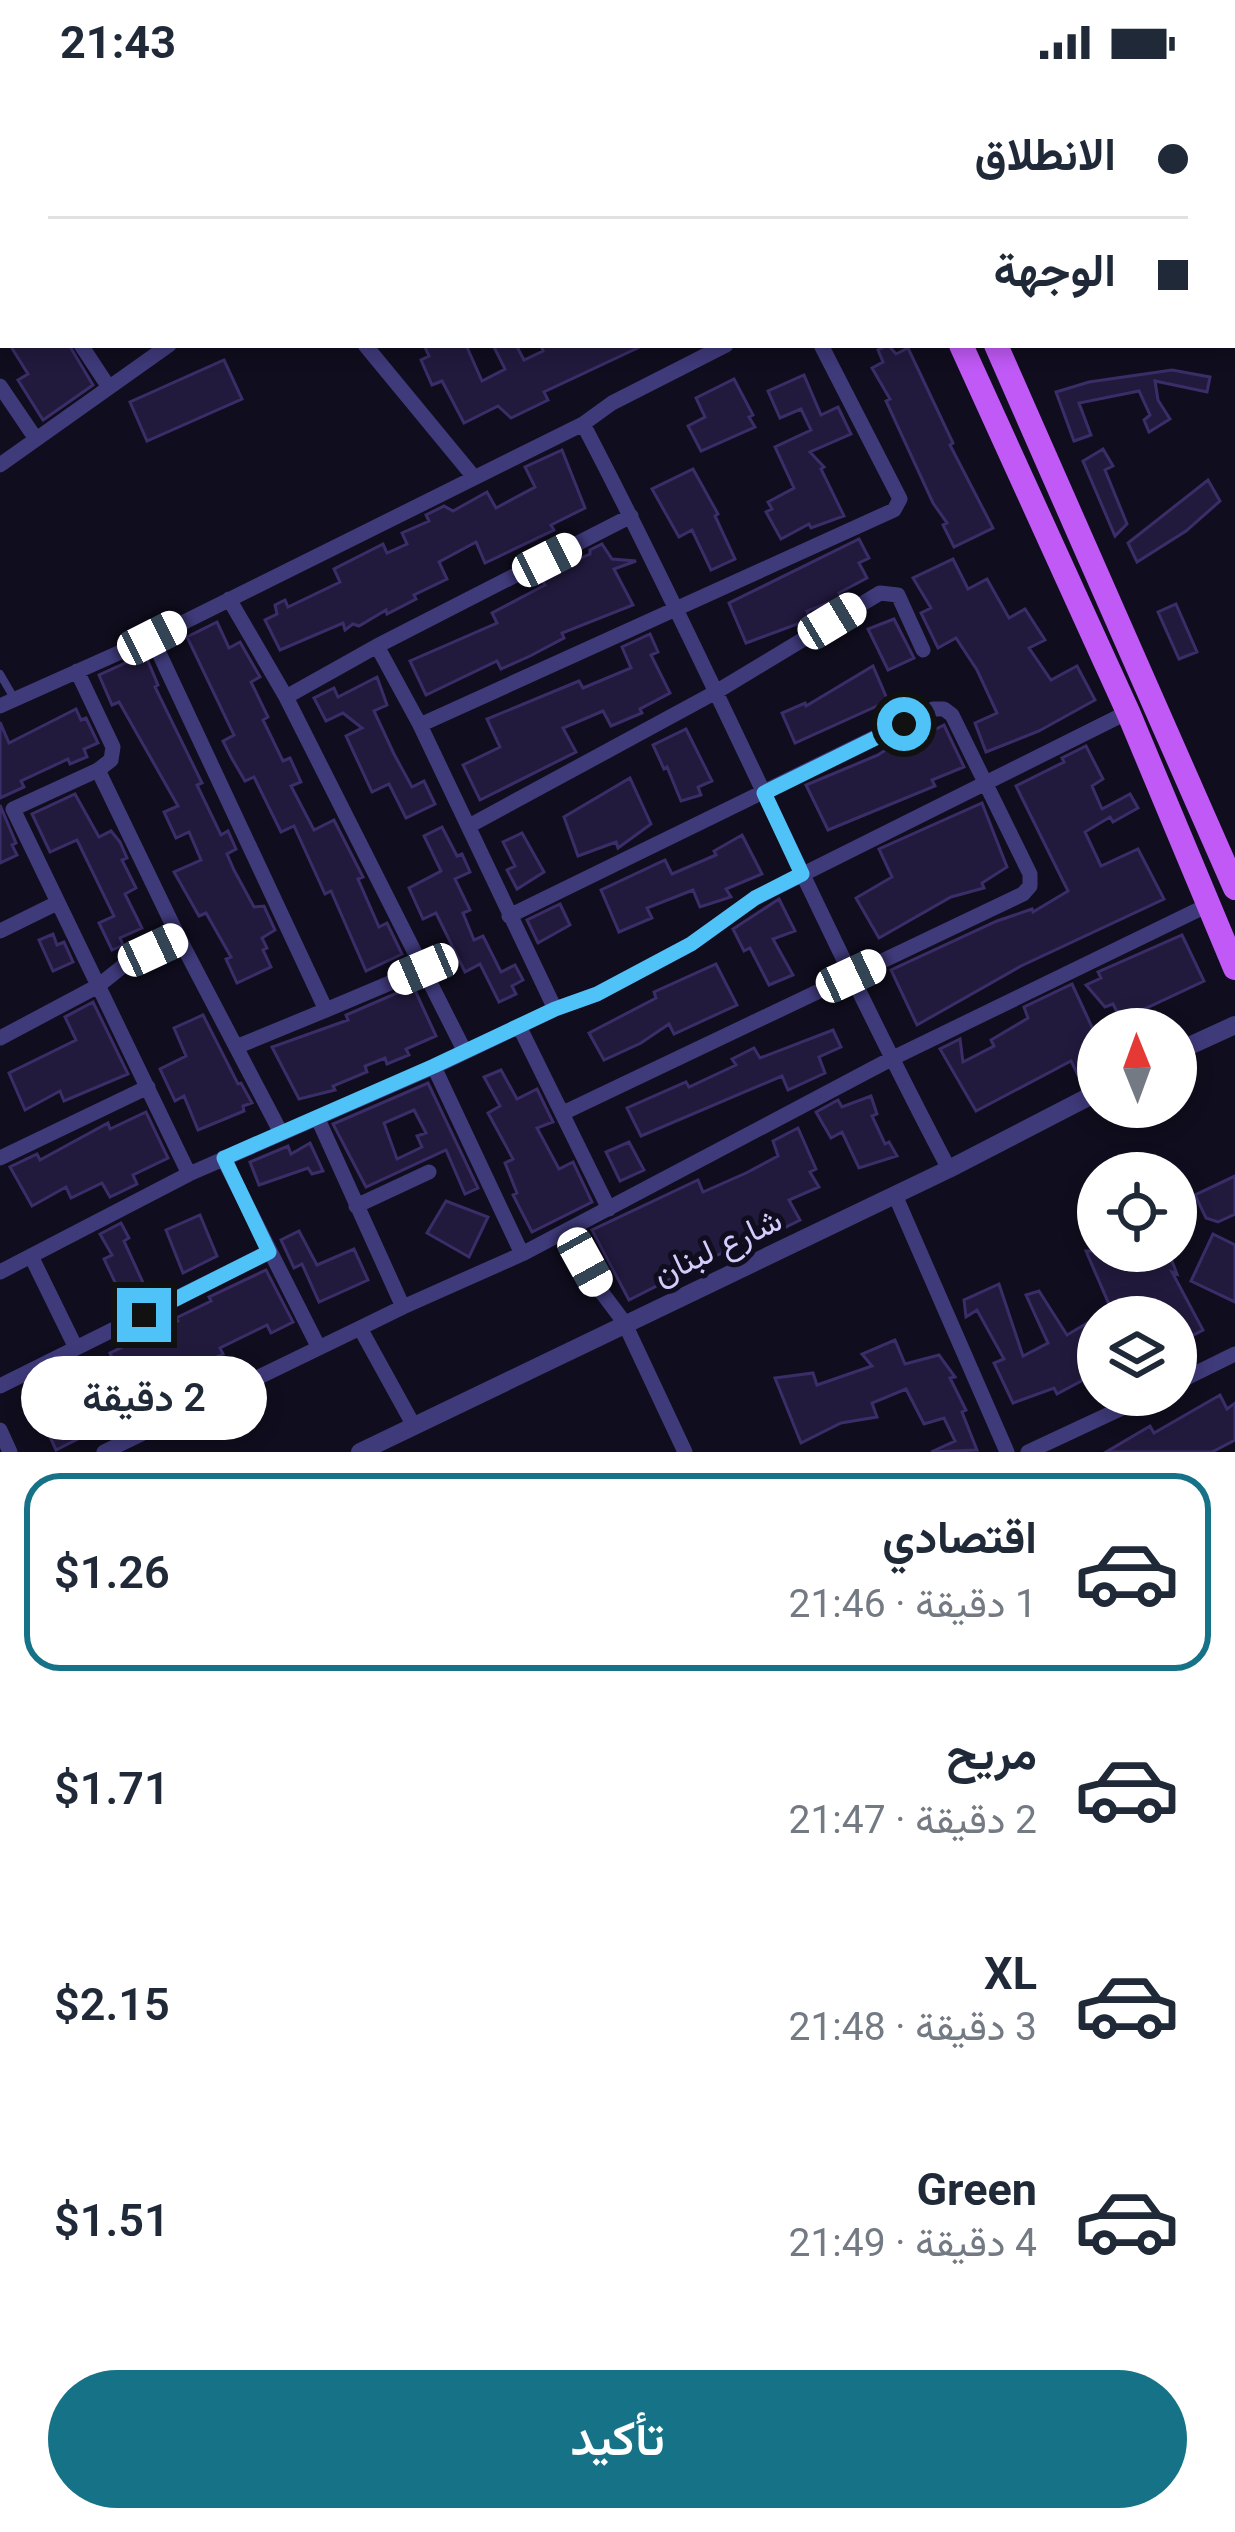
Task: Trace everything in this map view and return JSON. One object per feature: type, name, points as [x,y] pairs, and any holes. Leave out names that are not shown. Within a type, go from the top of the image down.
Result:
[{"type":"main road","points":[[962,348],[1128,712],[1235,968]]},
{"type":"main road","points":[[997,348],[1232,874]]},
{"type":"street","points":[[83,348],[108,386]]},
{"type":"street","points":[[0,465],[165,348]]},
{"type":"street","points":[[367,348],[473,476]]},
{"type":"street","points":[[7,703],[152,638],[583,424],[611,403],[720,348]]},
{"type":"street","points":[[420,725],[899,505],[894,486],[823,348]]},
{"type":"street","points":[[0,386],[36,439]]},
{"type":"street","points":[[583,424],[891,1059],[949,1168]]},
{"type":"street","points":[[286,697],[631,516]]},
{"type":"street","points":[[469,826],[716,692],[880,593],[898,596],[923,650]]},
{"type":"street","points":[[230,599],[286,697],[465,1052]]},
{"type":"street","points":[[152,638],[326,1010]]},
{"type":"street","points":[[377,646],[420,725],[555,1009]]},
{"type":"street","points":[[77,671],[113,747],[111,760],[7,813],[57,903],[189,1174]]},
{"type":"street","points":[[509,916],[933,709],[952,716],[1030,874],[1030,886],[1023,894],[563,1113]]},
{"type":"street","points":[[0,1272],[189,1174],[597,994],[691,944],[755,898],[1128,712]]},
{"type":"street","points":[[98,770],[178,938],[280,1132]]},
{"type":"street","points":[[0,931],[57,903]]},
{"type":"street","points":[[104,1452],[568,1231],[891,1059],[1210,904]]},
{"type":"street","points":[[0,1038],[178,938]]},
{"type":"street","points":[[236,1047],[423,969]]},
{"type":"street","points":[[1197,1042],[1235,1025]]},
{"type":"street","points":[[519,1026],[609,1209]]},
{"type":"street","points":[[434,1066],[522,1253]]},
{"type":"street","points":[[0,1158],[148,1087]]},
{"type":"street","name":"شارع لبنان","points":[[361,1452],[1077,1103]]},
{"type":"street","points":[[317,1119],[403,1307]]},
{"type":"street","points":[[224,1158],[319,1348]]},
{"type":"street","points":[[356,1206],[428,1172]]},
{"type":"street","points":[[895,1195],[1007,1452]]},
{"type":"street","points":[[568,1231],[602,1294],[624,1322],[685,1452]]},
{"type":"street","points":[[0,1386],[269,1252]]},
{"type":"street","points":[[31,1256],[76,1348]]},
{"type":"street","points":[[360,1328],[414,1426]]},
{"type":"street","points":[[1197,1373],[1235,1354]]},
{"type":"street","points":[[1028,1452],[1105,1416]]},
{"type":"street","points":[[0,1430],[10,1452]]},
{"type":"lane","points":[[0,674],[7,703]]},
{"type":"building","points":[[12,348],[71,348],[93,385],[43,420],[18,380],[28,374]]},
{"type":"building","points":[[425,348],[467,348],[482,381],[505,369],[494,348],[518,348],[524,360],[542,348],[638,348],[544,392],[548,400],[511,418],[498,406],[464,423],[442,381],[432,385],[421,360],[429,356]]},
{"type":"building","points":[[891,348],[896,354],[908,348],[993,528],[954,547],[943,525],[947,523],[933,503],[886,401],[890,399],[872,368],[883,362],[878,350]]},
{"type":"building","points":[[224,360],[242,399],[147,441],[130,402]]},
{"type":"building","points":[[1172,370],[1210,377],[1207,392],[1155,381],[1158,400],[1170,419],[1149,432],[1144,420],[1150,415],[1139,391],[1079,403],[1091,435],[1074,441],[1056,392],[1089,382]]},
{"type":"building","points":[[804,375],[821,415],[838,407],[851,434],[810,452],[824,467],[844,516],[811,528],[809,524],[781,539],[766,512],[772,509],[768,502],[794,488],[775,447],[811,430],[801,409],[780,418],[768,391]]},
{"type":"building","points":[[734,379],[755,427],[701,451],[688,426],[705,417],[696,398]]},
{"type":"building","points":[[1103,449],[1113,466],[1105,470],[1127,524],[1115,536],[1083,461]]},
{"type":"building","points":[[562,450],[585,508],[551,525],[554,530],[485,563],[476,542],[439,562],[447,579],[414,595],[416,599],[359,626],[345,630],[343,623],[280,650],[265,620],[277,614],[275,605],[285,600],[288,607],[340,582],[334,569],[383,544],[387,553],[407,544],[402,533],[429,521],[426,515],[444,506],[453,511],[487,492],[496,508],[535,487],[525,467]]},
{"type":"building","points":[[693,469],[718,514],[735,559],[711,570],[692,530],[679,537],[652,489]]},
{"type":"building","points":[[1208,480],[1220,501],[1186,531],[1137,562],[1128,543]]},
{"type":"building","points":[[859,539],[869,558],[859,563],[867,578],[839,593],[841,598],[807,611],[811,619],[746,643],[729,603]]},
{"type":"building","points":[[602,544],[612,559],[636,561],[614,569],[633,605],[562,633],[564,638],[501,669],[497,661],[426,695],[410,661],[497,623],[492,613],[545,585],[540,576]]},
{"type":"building","points":[[953,559],[968,589],[987,579],[1009,618],[1025,609],[1045,640],[1029,648],[1051,680],[1077,666],[1095,700],[1039,731],[986,752],[975,723],[997,713],[956,638],[938,648],[921,613],[931,608],[913,578]]},
{"type":"building","points":[[1176,604],[1197,652],[1179,659],[1158,612]]},
{"type":"building","points":[[894,619],[914,658],[888,670],[868,629]]},
{"type":"building","points":[[217,622],[229,648],[240,642],[260,677],[251,682],[268,717],[263,720],[283,761],[290,758],[301,782],[291,786],[314,830],[334,820],[363,877],[358,879],[379,927],[387,923],[402,954],[366,971],[331,891],[325,894],[294,826],[281,832],[254,777],[245,781],[231,757],[223,741],[234,735],[187,637]]},
{"type":"building","points":[[650,634],[658,652],[651,655],[670,693],[640,709],[642,713],[611,726],[603,711],[563,728],[576,752],[480,800],[463,765],[500,747],[487,719],[579,681],[583,688],[631,668],[622,647]]},
{"type":"building","points":[[145,654],[155,687],[202,783],[197,785],[221,835],[228,831],[236,849],[227,854],[234,870],[254,907],[264,906],[275,930],[262,938],[271,967],[237,983],[226,959],[231,957],[206,913],[199,916],[174,872],[201,860],[189,832],[176,838],[164,812],[178,806],[119,702],[112,705],[99,675]]},
{"type":"building","points":[[873,666],[888,701],[795,743],[782,713],[806,706]]},
{"type":"building","points":[[377,677],[387,705],[374,711],[412,787],[424,781],[435,804],[406,818],[389,784],[372,792],[346,736],[362,728],[343,713],[326,721],[314,698],[334,688],[338,697]]},
{"type":"building","points":[[76,709],[98,743],[84,749],[87,757],[70,764],[68,759],[21,781],[24,787],[0,798],[0,722],[9,743]]},
{"type":"building","points":[[944,725],[964,767],[932,780],[935,786],[828,830],[806,785],[878,755],[907,736],[910,742]]},
{"type":"building","points":[[686,729],[712,781],[698,787],[701,795],[681,801],[653,745]]},
{"type":"building","points":[[1086,746],[1103,779],[1092,786],[1102,809],[1130,794],[1138,808],[1085,832],[1101,866],[1138,849],[1164,899],[1021,966],[917,1025],[891,970],[997,921],[1033,912],[1068,891],[1016,786]]},
{"type":"building","points":[[630,778],[651,824],[618,848],[616,842],[578,856],[564,817]]},
{"type":"building","points":[[75,794],[99,837],[111,831],[120,842],[127,858],[122,860],[136,888],[125,894],[142,928],[120,938],[123,945],[112,950],[99,923],[114,916],[77,840],[50,852],[32,814]]},
{"type":"building","points":[[982,803],[1007,867],[982,883],[984,888],[951,897],[879,938],[856,898],[892,877],[879,849]]},
{"type":"building","points":[[0,805],[17,855],[0,863]]},
{"type":"building","points":[[442,827],[470,872],[455,879],[470,910],[463,913],[474,940],[483,936],[501,972],[515,965],[523,980],[512,986],[516,994],[499,1002],[480,964],[465,972],[436,913],[423,919],[409,888],[441,871],[424,836]]},
{"type":"building","points":[[522,833],[544,872],[517,889],[507,870],[515,866],[503,842]]},
{"type":"building","points":[[742,835],[762,874],[726,889],[731,897],[700,907],[693,890],[647,908],[652,918],[619,932],[601,890],[665,860],[672,874],[716,855],[714,851]]},
{"type":"building","points":[[779,899],[795,931],[773,939],[793,975],[769,985],[750,948],[744,951],[733,929]]},
{"type":"building","points":[[560,904],[570,925],[538,943],[527,920]]},
{"type":"building","points":[[53,934],[57,945],[64,942],[73,962],[53,971],[39,940]]},
{"type":"building","points":[[1182,935],[1204,981],[1147,1008],[1115,1008],[1113,1004],[1105,1007],[1086,985],[1101,978],[1098,972]]},
{"type":"building","points":[[716,964],[737,1005],[674,1034],[669,1024],[604,1060],[589,1033],[656,998],[654,992]]},
{"type":"building","points":[[1072,984],[1083,1008],[1077,1008],[1077,1073],[1071,1061],[976,1111],[940,1049],[960,1039],[963,1062],[994,1046],[991,1040],[1028,1018],[1024,1007]]},
{"type":"building","points":[[413,986],[436,1036],[406,1049],[409,1055],[365,1066],[367,1072],[333,1086],[335,1090],[299,1099],[272,1047],[348,1020],[346,1015]]},
{"type":"building","points":[[93,1002],[128,1074],[64,1101],[60,1091],[25,1110],[9,1073],[76,1040],[65,1017]]},
{"type":"building","points":[[203,1015],[252,1103],[198,1130],[184,1096],[175,1101],[160,1069],[186,1056],[174,1028]]},
{"type":"building","points":[[833,1030],[841,1047],[819,1057],[825,1073],[788,1090],[782,1076],[641,1136],[627,1108],[736,1065],[732,1059],[754,1048],[760,1058]]},
{"type":"building","points":[[501,1070],[517,1099],[537,1089],[553,1122],[537,1128],[559,1169],[573,1162],[592,1202],[532,1232],[513,1195],[517,1193],[505,1163],[513,1159],[488,1113],[500,1106],[484,1077]]},
{"type":"building","points":[[428,1083],[478,1188],[465,1194],[446,1150],[366,1187],[333,1124]],"holes":[[[414,1110],[426,1133],[417,1136],[422,1147],[397,1159],[384,1123]]]},
{"type":"building","points":[[871,1096],[877,1114],[872,1116],[885,1144],[889,1142],[897,1156],[859,1168],[842,1132],[831,1138],[816,1112],[838,1100],[842,1107]]},
{"type":"building","points":[[146,1112],[168,1158],[133,1175],[137,1184],[110,1197],[102,1183],[71,1198],[66,1187],[32,1206],[10,1167],[37,1154],[40,1160],[108,1123],[110,1129]]},
{"type":"building","points":[[798,1128],[819,1187],[789,1200],[800,1220],[776,1232],[773,1227],[629,1300],[592,1230],[698,1180],[703,1192],[746,1173],[778,1156],[773,1141]]},
{"type":"building","points":[[629,1142],[644,1170],[620,1181],[606,1152]]},
{"type":"building","points":[[310,1143],[323,1171],[312,1174],[308,1168],[259,1185],[250,1162],[288,1146],[291,1154]]},
{"type":"building","points":[[1235,1176],[1235,1214],[1218,1222],[1206,1218],[1197,1194]]},
{"type":"building","points":[[446,1201],[488,1217],[469,1257],[427,1233]]},
{"type":"building","points":[[200,1215],[217,1256],[183,1273],[166,1230]]},
{"type":"building","points":[[121,1223],[145,1287],[122,1297],[104,1259],[112,1255],[100,1234]]},
{"type":"building","points":[[299,1231],[317,1265],[354,1249],[368,1280],[319,1302],[302,1264],[294,1268],[281,1240]]},
{"type":"building","points":[[1213,1234],[1235,1245],[1235,1302],[1191,1281]]},
{"type":"building","points":[[266,1270],[293,1322],[271,1333],[267,1325],[220,1348],[223,1354],[199,1365],[196,1359],[147,1380],[150,1387],[115,1402],[121,1417],[56,1450],[28,1389],[60,1375],[68,1392],[118,1370],[110,1353],[178,1321],[176,1318],[211,1301],[209,1297]]},
{"type":"building","points":[[1095,1272],[1172,1272],[1185,1296],[1105,1296]]},
{"type":"building","points":[[999,1284],[1023,1356],[1048,1343],[1026,1295],[1039,1291],[1067,1335],[1077,1329],[1077,1383],[1057,1394],[1054,1388],[1013,1403],[994,1363],[1004,1359],[977,1310],[966,1317],[964,1300]]},
{"type":"building","points":[[895,1340],[905,1364],[939,1355],[955,1377],[950,1378],[966,1410],[962,1412],[977,1450],[931,1452],[955,1441],[944,1418],[924,1424],[906,1389],[872,1403],[877,1417],[841,1423],[801,1443],[775,1378],[813,1373],[817,1385],[872,1366],[862,1354]]},
{"type":"building","points":[[1220,1395],[1227,1409],[1235,1403],[1235,1440],[1212,1452],[1106,1452],[1150,1426],[1154,1433],[1184,1416],[1197,1416],[1197,1408]]},
{"type":"route","points":[[144,1315],[269,1252],[224,1158],[597,994],[691,944],[755,898],[802,874],[764,793],[904,724]]}]
